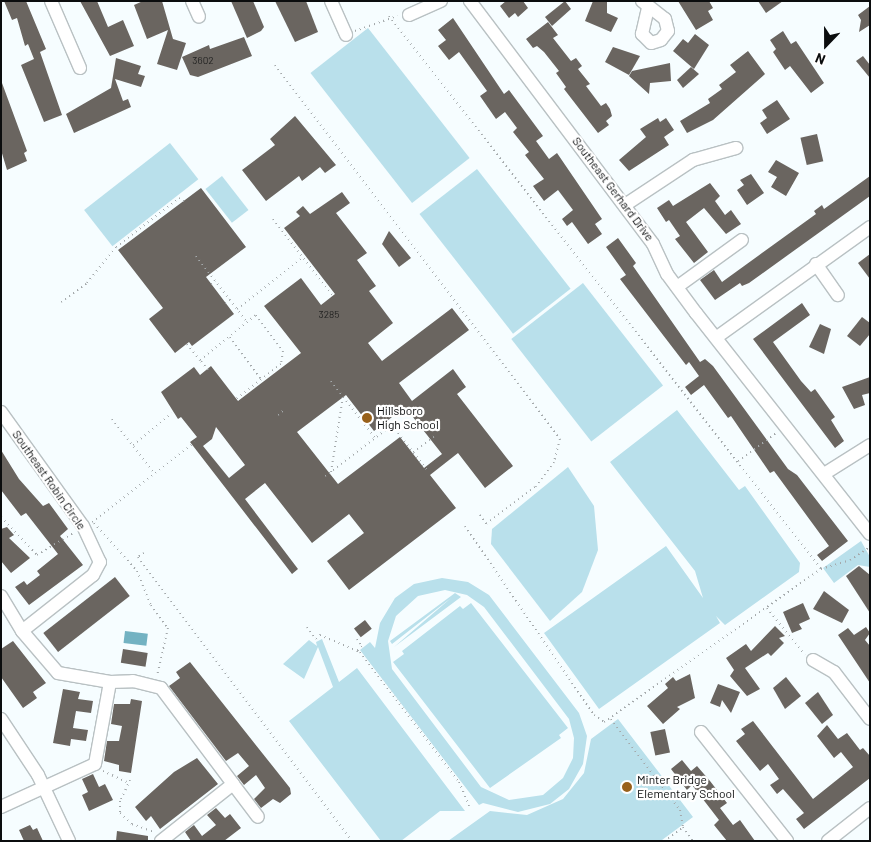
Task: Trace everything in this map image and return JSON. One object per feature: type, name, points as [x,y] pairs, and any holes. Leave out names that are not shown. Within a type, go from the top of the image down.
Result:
[{"type":"street","points":[[51,1],[80,68]]},
{"type":"street","points":[[192,1],[199,17]]},
{"type":"street","points":[[331,1],[346,35]]},
{"type":"street","points":[[409,15],[441,1]]},
{"type":"street","name":"Southeast Gerhard Drive","points":[[470,1],[625,205],[653,244],[677,287],[870,534]]},
{"type":"street","points":[[625,205],[693,160],[736,148]]},
{"type":"street","points":[[717,337],[870,227]]},
{"type":"street","points":[[677,287],[742,240]]},
{"type":"street","points":[[816,264],[838,295]]},
{"type":"street","name":"Southeast Robin Circle","points":[[1,412],[87,524],[100,562],[98,569],[22,631]]},
{"type":"street","points":[[824,474],[870,445]]},
{"type":"street","points":[[1,596],[22,631],[58,673],[110,682],[155,686],[258,817]]},
{"type":"street","points":[[813,660],[834,672],[870,719]]},
{"type":"street","points":[[1,807],[95,764],[110,682]]},
{"type":"street","points":[[1,718],[43,787],[69,841]]},
{"type":"street","points":[[701,732],[787,841]]},
{"type":"street","points":[[163,839],[233,784]]},
{"type":"street","points":[[828,841],[870,808]]},
{"type":"path","points":[[340,22],[354,31],[389,16],[821,569]]},
{"type":"path","points":[[275,65],[560,438],[554,462],[535,486],[486,524],[480,515]]},
{"type":"path","points":[[61,302],[87,283],[116,248],[179,198],[184,201]]},
{"type":"path","points":[[273,219],[333,296]]},
{"type":"path","points":[[196,256],[247,322]]},
{"type":"path","points":[[237,309],[303,258]]},
{"type":"path","points":[[211,284],[215,281]]},
{"type":"path","points":[[226,303],[230,300]]},
{"type":"path","points":[[200,360],[256,315],[284,351],[281,364],[236,398]]},
{"type":"path","points":[[229,337],[261,379]]},
{"type":"path","points":[[187,344],[208,370]]},
{"type":"path","points":[[331,381],[375,438]]},
{"type":"path","points":[[331,472],[329,468],[343,396]]},
{"type":"path","points":[[278,415],[285,409]]},
{"type":"path","points":[[132,444],[172,412]]},
{"type":"path","points":[[112,418],[155,474]]},
{"type":"path","points":[[326,476],[392,425],[427,470]]},
{"type":"path","points":[[738,461],[786,425]]},
{"type":"path","points":[[413,452],[434,436]]},
{"type":"path","points":[[1,517],[34,553],[40,555],[87,524],[195,442]]},
{"type":"path","points":[[87,524],[137,571],[151,605],[168,628],[155,686]]},
{"type":"path","points":[[465,526],[594,715],[604,722],[611,719],[821,569],[850,560],[870,547]]},
{"type":"path","points":[[144,553],[138,557],[352,841]]},
{"type":"path","points":[[767,608],[798,650],[813,660]]},
{"type":"path","points":[[307,628],[316,638],[320,635],[357,651],[459,782],[469,806]]},
{"type":"path","points":[[357,639],[362,646],[357,651]]},
{"type":"path","points":[[611,719],[680,810],[683,827],[693,841]]},
{"type":"path","points":[[95,764],[112,778],[128,783]]},
{"type":"path","points":[[130,780],[120,813],[132,824],[163,839]]},
{"type":"path","points":[[664,841],[683,827]]},
{"type":"path","points":[[642,841],[658,841]]},
{"type":"shaded area","points":[[368,28],[470,158],[412,203],[310,73]]},
{"type":"shaded area","points":[[170,143],[198,179],[112,246],[84,210]]},
{"type":"shaded area","points":[[477,169],[571,289],[513,334],[419,214]]},
{"type":"shaded area","points":[[222,176],[248,210],[232,223],[205,189]]},
{"type":"shaded area","points":[[583,283],[663,385],[591,441],[511,339]]},
{"type":"shaded area","points":[[677,410],[739,490],[745,486],[800,563],[799,572],[725,625],[716,616],[720,623],[599,709],[544,633],[666,546],[703,598],[695,571],[610,462]]},
{"type":"shaded area","points":[[568,467],[594,506],[598,550],[582,592],[550,621],[491,544],[492,529]]},
{"type":"shaded area","points":[[861,541],[870,557],[870,567],[858,565],[834,583],[823,568]]},
{"type":"shaded area","points":[[442,578],[468,582],[489,595],[579,713],[587,736],[583,764],[569,789],[550,804],[518,812],[483,803],[479,805],[360,650],[370,642],[375,648],[380,623],[395,598],[414,584]],"holes":[[[445,590],[467,595],[484,607],[569,719],[574,738],[573,758],[563,778],[543,795],[509,800],[481,787],[392,669],[388,641],[396,616],[418,596]]]},
{"type":"shaded area","points":[[455,593],[461,597],[394,647],[451,598],[392,644],[390,641]]},
{"type":"shaded area","points":[[471,603],[568,728],[559,735],[561,738],[490,788],[393,662],[404,654],[402,651],[460,606],[463,609]]},
{"type":"shaded area","points":[[125,631],[148,634],[146,646],[124,643]]},
{"type":"shaded area","points":[[322,639],[339,682],[357,668],[465,811],[440,811],[401,841],[381,841],[289,721],[333,687],[318,647],[304,679],[283,664],[309,640],[317,646],[316,642]]},
{"type":"shaded area","name":"Minter Bridge Elementary School","points":[[618,719],[693,817],[662,840],[448,841],[490,811],[527,815],[563,799],[584,773],[591,739]]},
{"type":"building","points":[[4,1],[26,1],[46,49],[40,52],[62,115],[44,122],[21,65],[34,59],[28,44],[25,46],[17,18],[12,20]]},
{"type":"building","points":[[80,1],[97,1],[108,27],[123,20],[134,46],[110,56]]},
{"type":"building","points":[[143,1],[162,1],[173,39],[186,43],[177,70],[157,64],[168,30],[147,39],[134,5]]},
{"type":"building","points":[[231,1],[253,1],[264,27],[261,31],[247,38]]},
{"type":"building","points":[[275,1],[306,1],[318,32],[295,42]]},
{"type":"building","points":[[506,1],[523,1],[528,8],[518,17],[515,13],[509,18],[500,6]]},
{"type":"building","points":[[565,1],[571,9],[552,26],[545,17]]},
{"type":"building","points":[[593,1],[607,1],[607,13],[618,18],[611,32],[585,21]]},
{"type":"building","points":[[678,1],[709,1],[713,8],[708,11],[713,20],[696,30]]},
{"type":"building","points":[[758,1],[783,1],[766,13]]},
{"type":"building","points":[[870,6],[870,25],[859,32],[861,20],[858,15]]},
{"type":"building","points":[[453,18],[504,94],[509,90],[543,136],[536,141],[549,159],[557,153],[602,219],[595,224],[602,234],[588,244],[572,222],[567,226],[562,219],[573,210],[558,190],[544,201],[533,186],[544,179],[525,155],[529,152],[513,132],[517,128],[505,112],[496,119],[480,96],[487,91],[459,52],[449,60],[438,46],[446,40],[438,30]]},
{"type":"building","points":[[548,22],[558,35],[553,38],[571,61],[576,58],[582,66],[578,69],[590,84],[586,86],[601,106],[606,103],[610,109],[612,116],[606,121],[609,125],[598,133],[564,89],[566,87],[556,73],[559,71],[544,52],[537,46],[533,48],[526,39]]},
{"type":"building","points":[[783,31],[791,44],[796,41],[824,83],[811,93],[790,66],[785,70],[773,52],[776,49],[770,40]]},
{"type":"building","points":[[695,34],[709,45],[694,69],[673,51],[683,39],[688,43]]},
{"type":"building","points":[[244,37],[252,56],[198,77],[190,75],[182,57],[209,45],[210,49]]},
{"type":"building","points":[[613,47],[640,56],[629,75],[605,62]]},
{"type":"building","points":[[748,51],[765,74],[713,120],[687,133],[680,121],[710,103],[708,99],[722,89],[719,85],[736,72],[730,65]]},
{"type":"building","points":[[863,56],[870,65],[870,78],[856,61]]},
{"type":"building","points":[[116,58],[141,66],[138,74],[145,76],[141,87],[115,79],[123,101],[128,99],[131,107],[74,133],[66,114],[111,88]]},
{"type":"building","points":[[670,63],[671,81],[650,83],[649,94],[629,76],[632,71]]},
{"type":"building","points":[[691,67],[699,74],[683,88],[677,80]]},
{"type":"building","points":[[2,83],[27,151],[24,153],[27,161],[7,170],[1,150]]},
{"type":"building","points":[[777,100],[790,119],[767,134],[760,123],[767,118],[762,110]]},
{"type":"building","points":[[295,116],[336,165],[325,173],[320,167],[302,181],[299,176],[266,201],[242,170],[275,145],[270,139]]},
{"type":"building","points":[[658,118],[660,122],[666,118],[674,130],[664,137],[669,145],[629,171],[619,160],[646,137],[640,129]]},
{"type":"building","points":[[817,134],[823,161],[807,165],[800,138]]},
{"type":"building","points":[[776,160],[799,173],[786,196],[771,187],[777,177],[768,172]]},
{"type":"building","points":[[751,174],[764,193],[747,205],[737,190],[744,185],[740,180]]},
{"type":"building","points":[[870,176],[870,196],[749,283],[742,286],[740,283],[715,300],[700,280],[714,270],[722,282],[816,214],[814,211],[822,205],[824,209]]},
{"type":"building","points":[[710,183],[720,196],[715,201],[725,215],[731,210],[741,224],[726,234],[704,208],[686,222],[708,252],[694,263],[675,239],[680,236],[669,220],[666,222],[657,208],[669,200],[673,206]]},
{"type":"building","points":[[201,188],[246,247],[206,277],[234,314],[192,346],[189,342],[175,353],[149,319],[163,308],[118,250]]},
{"type":"building","points":[[342,192],[350,203],[336,213],[367,253],[357,260],[376,286],[369,291],[393,323],[368,343],[382,361],[452,308],[469,330],[399,383],[412,401],[453,369],[466,387],[457,394],[513,466],[485,488],[458,453],[430,475],[456,508],[349,590],[327,561],[364,533],[349,514],[312,543],[265,483],[245,499],[298,569],[292,574],[190,442],[197,437],[181,417],[178,419],[161,392],[194,367],[200,375],[211,366],[238,401],[301,353],[264,306],[301,278],[321,305],[335,294],[284,228],[300,216],[296,212],[303,206],[310,214]],"holes":[[[346,395],[374,431],[405,407],[442,454],[424,468],[400,437],[338,484],[297,432]],[[216,427],[245,465],[229,478],[203,446],[212,439]]]},
{"type":"building","points":[[389,231],[411,258],[399,267],[382,244]]},
{"type":"building","points":[[618,238],[636,263],[633,266],[700,362],[705,359],[713,366],[788,469],[797,475],[848,541],[822,561],[817,555],[829,546],[774,471],[770,473],[731,416],[728,418],[704,385],[691,395],[685,387],[699,376],[689,362],[686,365],[620,279],[626,275],[606,247]]},
{"type":"building","points":[[870,254],[870,279],[858,263]]},
{"type":"building","points":[[802,303],[810,315],[773,342],[801,381],[811,392],[815,389],[835,417],[831,420],[844,441],[835,448],[753,339]]},
{"type":"building","points":[[862,317],[870,323],[870,334],[860,346],[847,336]]},
{"type":"building","points":[[820,324],[831,329],[824,354],[809,347]]},
{"type":"building","points":[[870,377],[870,393],[862,395],[865,405],[854,409],[842,387]]},
{"type":"building","points":[[1,450],[19,479],[43,506],[49,503],[68,529],[60,536],[83,565],[29,605],[15,587],[24,581],[27,585],[40,575],[37,571],[58,554],[26,513],[21,516],[1,490]]},
{"type":"building","points":[[7,527],[14,535],[9,538],[30,558],[11,573],[1,561],[1,529]]},
{"type":"building","points":[[859,566],[870,575],[870,613],[846,576]]},
{"type":"building","points":[[115,577],[130,596],[58,652],[43,633]]},
{"type":"building","points":[[824,591],[849,610],[842,623],[813,609]]},
{"type":"building","points":[[803,603],[810,619],[799,624],[802,629],[792,633],[783,612]]},
{"type":"building","points":[[365,620],[372,629],[361,637],[354,629]]},
{"type":"building","points":[[775,626],[785,636],[779,638],[784,643],[771,656],[768,653],[745,668],[760,689],[747,696],[730,676],[734,670],[726,658],[746,644],[751,651]]},
{"type":"building","points":[[866,627],[870,633],[865,640],[870,646],[870,683],[838,635],[848,628],[854,635]]},
{"type":"building","points":[[13,641],[46,683],[33,692],[37,698],[23,708],[1,677],[1,649]]},
{"type":"building","points":[[123,649],[148,653],[146,667],[121,663]]},
{"type":"building","points":[[190,662],[290,788],[291,794],[280,803],[273,799],[261,808],[254,799],[265,788],[256,775],[244,785],[237,776],[249,766],[238,753],[226,761],[169,686],[180,678],[176,672]]},
{"type":"building","points":[[690,674],[695,698],[677,707],[680,709],[663,724],[647,706],[668,688],[665,684],[673,677],[676,681]]},
{"type":"building","points":[[786,677],[801,696],[785,709],[773,688]]},
{"type":"building","points":[[718,684],[740,692],[731,713],[722,700],[720,707],[710,703]]},
{"type":"building","points":[[63,689],[80,692],[78,699],[93,701],[91,713],[76,711],[73,728],[88,730],[86,741],[71,739],[70,746],[53,743]]},
{"type":"building","points":[[818,692],[833,715],[822,724],[805,703]]},
{"type":"building","points":[[131,699],[142,701],[131,773],[119,771],[119,765],[104,761],[107,741],[119,741],[122,726],[111,724],[114,704],[130,704]]},
{"type":"building","points":[[753,721],[813,799],[853,767],[841,752],[834,758],[817,736],[827,725],[838,739],[847,733],[860,750],[863,748],[870,756],[870,778],[804,829],[796,819],[804,813],[783,789],[777,794],[770,785],[779,779],[768,764],[760,771],[736,741],[745,734],[741,729]]},
{"type":"building","points":[[665,729],[670,752],[655,756],[650,732]]},
{"type":"building","points":[[197,758],[218,784],[160,829],[151,816],[146,821],[135,807],[174,772]]},
{"type":"building","points":[[682,760],[691,771],[697,766],[727,803],[720,808],[733,825],[740,820],[755,841],[727,841],[714,825],[719,820],[692,785],[687,790],[671,769]]},
{"type":"building","points":[[93,774],[99,787],[105,784],[113,800],[89,811],[82,795],[88,792],[82,779]]},
{"type":"building","points":[[216,808],[225,818],[230,814],[241,828],[224,841],[191,841],[185,832],[194,825],[202,836],[216,825],[207,815]]},
{"type":"building","points":[[30,825],[33,830],[37,828],[43,841],[24,841],[19,830]]},
{"type":"building","points":[[117,831],[148,836],[148,841],[116,841]]},
{"type":"place","name":"Hillsboro High School","points":[[367,418]]},
{"type":"place","name":"Minter Bridge Elementary School","points":[[627,787]]}]
